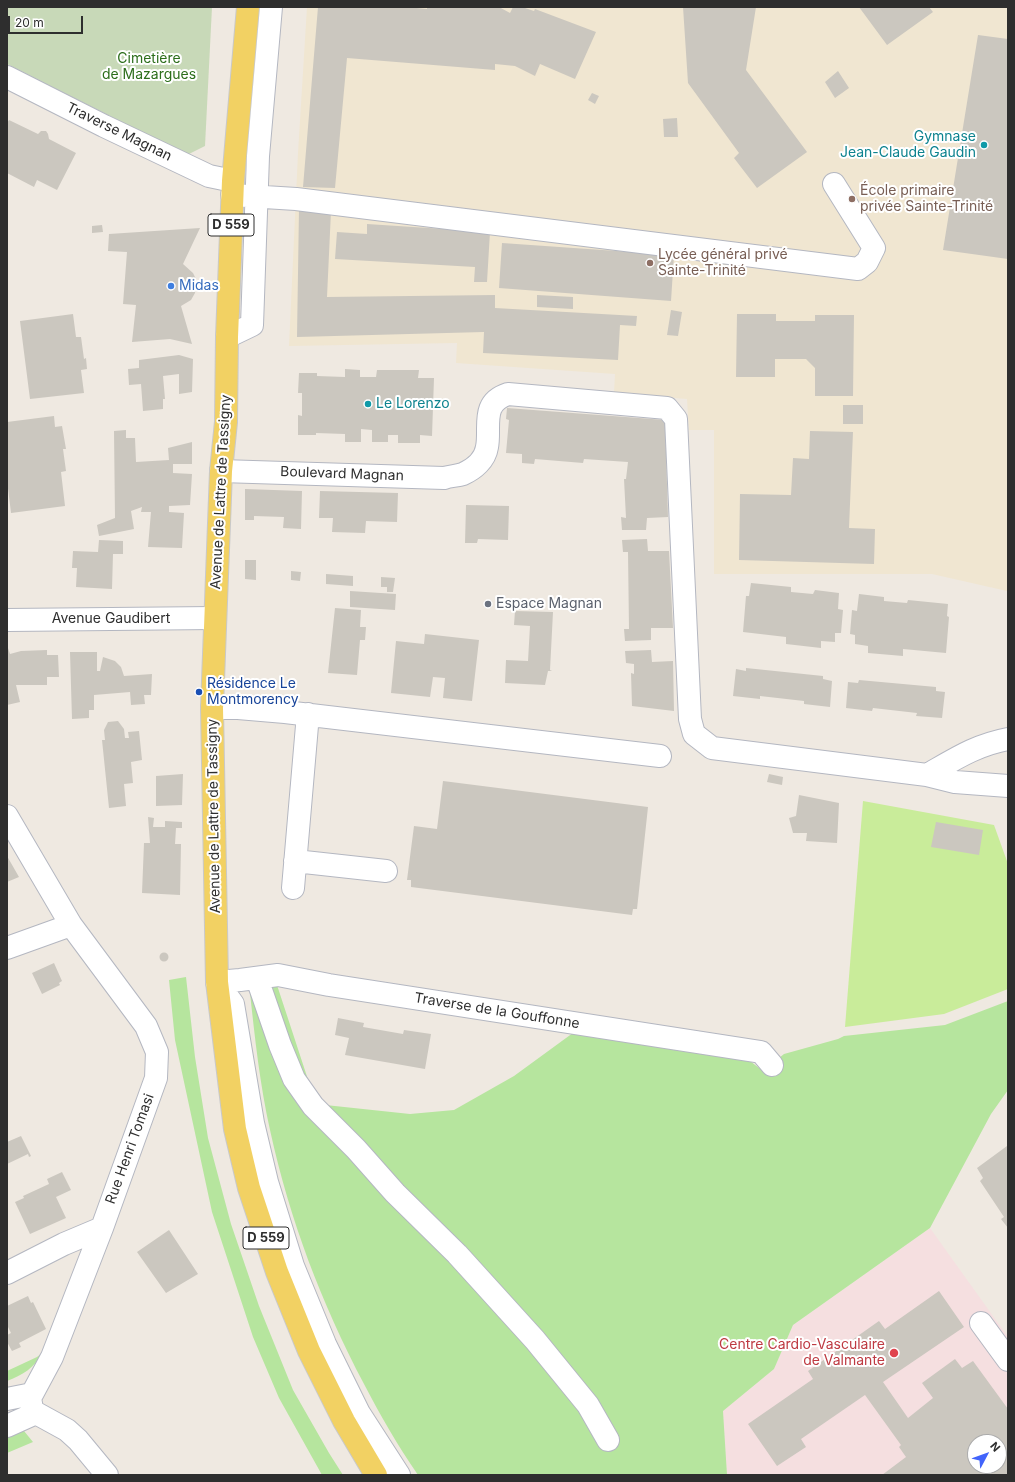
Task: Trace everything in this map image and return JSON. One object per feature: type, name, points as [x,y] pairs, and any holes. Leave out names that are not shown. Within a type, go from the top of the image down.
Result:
[{"type":"main road","name":"Avenue de Lattre de Tassigny","points":[[248,7],[233,188],[227,337],[226,422],[221,471],[212,708],[217,982],[235,1129],[249,1188],[277,1272],[309,1351],[344,1421],[376,1475]]},
{"type":"street","points":[[227,337],[252,325],[258,156],[271,7]]},
{"type":"street","name":"Traverse Magnan","points":[[7,77],[104,126],[233,188],[256,196],[296,199],[858,269],[867,262],[874,248],[834,184]]},
{"type":"street","name":"Boulevard Magnan","points":[[221,471],[444,478],[463,474],[484,458],[488,448],[488,417],[492,404],[500,397],[508,394],[668,408],[676,419],[690,719],[694,734],[712,748],[927,775]]},
{"type":"street","name":"Avenue Gaudibert","points":[[7,620],[215,618]]},
{"type":"street","points":[[212,708],[308,714],[660,756]]},
{"type":"street","points":[[292,888],[308,714]]},
{"type":"street","points":[[927,775],[969,751],[994,742],[1008,739]]},
{"type":"street","points":[[927,775],[956,782],[1008,786]]},
{"type":"street","name":"Rue Henri Tomasi","points":[[7,816],[71,925],[146,1026],[157,1052],[156,1078],[102,1228],[34,1404]]},
{"type":"street","points":[[294,861],[386,871]]},
{"type":"street","points":[[7,948],[71,925]]},
{"type":"street","name":"Traverse de la Gouffonne","points":[[217,982],[278,975],[329,985],[761,1052],[772,1065]]},
{"type":"street","points":[[256,978],[280,1046],[294,1079],[313,1106],[356,1149],[395,1193],[457,1254],[535,1340],[588,1405],[608,1440]]},
{"type":"street","points":[[217,982],[233,1004],[253,1123],[267,1182],[293,1266],[325,1344],[356,1406],[399,1475]]},
{"type":"street","points":[[7,1273],[64,1244],[102,1228]]},
{"type":"street","points":[[981,1323],[1008,1360]]},
{"type":"street","points":[[7,1399],[34,1404],[78,1440],[107,1475]]},
{"type":"street","points":[[7,1426],[34,1404]]},
{"type":"shaded area","name":"Lycée général privé Sainte-Trinité","points":[[307,7],[1008,7],[1007,591],[932,574],[714,574],[714,430],[689,430],[687,399],[614,393],[615,374],[456,363],[457,343],[289,346],[298,153]]},
{"type":"shaded area","name":"Centre Cardio-Vasculaire de Valmante","points":[[930,1228],[1008,1337],[1008,1475],[727,1475],[723,1411],[774,1369],[793,1325]]},
{"type":"green space","name":"Cimetière de Mazargues","points":[[7,7],[212,7],[205,146],[187,155],[7,64]]},
{"type":"green space","points":[[863,801],[994,825],[1008,864],[1008,989],[944,1014],[845,1027]]},
{"type":"green space","points":[[186,977],[195,1057],[208,1138],[231,1224],[259,1306],[293,1390],[343,1475],[322,1475],[279,1398],[253,1337],[212,1212],[175,1040],[169,980]]},
{"type":"green space","points":[[276,982],[316,1104],[410,1114],[454,1110],[514,1076],[577,1030],[746,1058],[763,1071],[784,1054],[844,1036],[945,1025],[1008,1001],[1008,1090],[991,1114],[930,1228],[793,1325],[774,1369],[723,1411],[727,1475],[418,1475],[383,1419],[348,1353],[308,1260],[287,1197],[263,1096],[250,993],[254,989]]},
{"type":"green space","points":[[42,1353],[32,1367],[7,1381],[7,1371],[37,1357]]},
{"type":"green space","points":[[24,1431],[33,1442],[7,1453],[7,1437]]},
{"type":"building","points":[[318,7],[406,7],[427,9],[427,7],[499,7],[510,13],[513,7],[522,7],[534,11],[535,9],[596,32],[575,79],[540,64],[535,76],[515,66],[495,64],[495,70],[347,58],[335,188],[303,187]]},
{"type":"building","points":[[683,7],[756,7],[746,70],[807,152],[757,188],[734,158],[739,153],[688,83]]},
{"type":"building","points":[[859,7],[929,7],[933,12],[887,45]]},
{"type":"building","name":"Gymnase Jean-Claude Gaudin","points":[[978,35],[1008,39],[1008,259],[943,250]]},
{"type":"building","points":[[838,71],[849,88],[835,98],[825,82]]},
{"type":"building","points":[[592,93],[599,96],[595,104],[588,100]]},
{"type":"building","points":[[677,118],[678,137],[664,137],[663,119]]},
{"type":"building","points":[[9,120],[38,134],[41,131],[46,131],[49,139],[76,153],[57,190],[37,180],[34,187],[7,173],[7,123]]},
{"type":"building","points":[[299,209],[331,211],[327,297],[495,295],[495,308],[637,316],[636,326],[620,325],[618,360],[483,353],[484,332],[297,337]]},
{"type":"building","points":[[367,224],[490,232],[487,282],[474,282],[475,267],[335,259],[337,232],[367,234]]},
{"type":"building","points":[[102,225],[103,232],[92,233],[92,226]]},
{"type":"building","points":[[200,228],[183,264],[193,273],[196,279],[195,293],[191,300],[181,306],[192,344],[170,339],[132,342],[136,305],[123,304],[127,252],[108,251],[109,234]]},
{"type":"building","points":[[502,243],[674,255],[671,301],[499,288]]},
{"type":"building","points":[[537,295],[573,297],[573,309],[537,307]]},
{"type":"building","points":[[671,310],[682,312],[678,336],[667,335]]},
{"type":"building","points":[[73,314],[76,337],[81,337],[84,359],[86,358],[87,369],[81,370],[84,393],[30,399],[20,321]]},
{"type":"building","points":[[737,314],[776,314],[776,321],[815,321],[815,315],[854,315],[853,396],[815,396],[815,368],[806,359],[775,359],[775,377],[736,377]]},
{"type":"building","points":[[179,355],[193,359],[192,392],[179,394],[179,374],[163,376],[165,399],[163,399],[163,409],[143,411],[141,384],[129,385],[128,369],[139,368],[139,360]]},
{"type":"building","name":"Le Lorenzo","points":[[345,369],[360,370],[360,377],[376,377],[377,370],[419,370],[418,378],[434,378],[432,436],[420,435],[420,443],[398,443],[398,435],[388,435],[388,442],[372,442],[372,430],[361,429],[361,442],[345,442],[345,434],[316,433],[316,435],[298,435],[298,415],[302,416],[302,393],[298,393],[299,373],[317,373],[317,376],[345,377]]},
{"type":"building","points":[[843,405],[863,405],[863,424],[843,424]]},
{"type":"building","points":[[507,408],[665,420],[668,517],[647,518],[646,530],[622,530],[621,517],[626,518],[624,479],[626,479],[628,462],[584,459],[583,463],[535,459],[534,464],[522,463],[522,454],[506,453],[509,420],[506,419]]},
{"type":"building","points":[[54,416],[55,427],[62,426],[66,449],[63,449],[66,471],[61,472],[65,506],[11,513],[7,480],[7,422]]},
{"type":"building","points":[[126,430],[126,438],[135,438],[136,462],[169,460],[168,448],[192,442],[192,464],[173,464],[173,473],[192,474],[190,505],[169,506],[169,512],[184,513],[182,548],[148,547],[151,512],[141,512],[142,507],[131,511],[134,529],[99,536],[97,525],[115,518],[114,431]]},
{"type":"building","points":[[810,431],[853,432],[849,528],[875,529],[874,564],[739,560],[740,494],[791,495],[793,458],[809,459]]},
{"type":"building","points":[[245,489],[302,491],[301,529],[283,528],[284,517],[254,516],[254,520],[245,520]]},
{"type":"building","points":[[320,491],[398,493],[397,522],[366,521],[365,533],[332,532],[333,518],[319,518]]},
{"type":"building","points":[[466,505],[509,506],[508,540],[478,539],[477,543],[465,543]]},
{"type":"building","points":[[647,539],[648,551],[669,551],[673,628],[651,628],[651,640],[625,641],[624,629],[629,629],[628,552],[623,552],[622,540]]},
{"type":"building","points":[[99,540],[123,541],[123,554],[113,554],[112,589],[76,587],[77,568],[72,568],[73,551],[98,552]]},
{"type":"building","points":[[245,560],[256,560],[256,580],[245,579]]},
{"type":"building","points":[[291,571],[301,572],[300,581],[291,580]]},
{"type":"building","points":[[326,574],[353,576],[353,586],[326,584]]},
{"type":"building","points":[[381,577],[395,578],[393,592],[387,592],[387,587],[381,587]]},
{"type":"building","points":[[751,583],[791,587],[791,592],[813,594],[815,590],[839,593],[838,609],[843,610],[841,633],[835,633],[835,642],[821,641],[821,648],[786,644],[786,637],[743,632],[746,596],[749,596]]},
{"type":"building","points":[[350,591],[396,594],[395,610],[350,607]]},
{"type":"building","points":[[859,594],[884,597],[884,601],[907,603],[908,600],[948,604],[947,616],[949,617],[946,653],[903,649],[903,656],[868,653],[868,646],[855,644],[855,635],[850,634],[852,610],[857,611]]},
{"type":"building","points":[[335,608],[361,610],[360,627],[366,627],[365,640],[360,640],[357,675],[328,673]]},
{"type":"building","points":[[515,611],[553,612],[550,670],[552,671],[548,671],[545,685],[505,683],[506,660],[528,661],[530,626],[514,625]]},
{"type":"building","points":[[425,634],[479,640],[472,701],[443,698],[445,678],[433,677],[430,697],[391,693],[396,641],[424,644]]},
{"type":"building","points":[[7,645],[10,654],[21,651],[47,650],[47,655],[58,655],[59,677],[47,677],[47,685],[16,685],[20,702],[7,705]]},
{"type":"building","points":[[651,650],[652,662],[673,661],[674,711],[632,706],[631,673],[634,674],[634,664],[626,663],[625,651]]},
{"type":"building","points":[[70,652],[97,652],[97,671],[100,671],[103,657],[115,661],[121,667],[124,676],[152,674],[151,695],[144,695],[145,704],[131,705],[130,692],[94,695],[94,710],[89,710],[89,718],[72,719]]},
{"type":"building","points":[[746,668],[823,676],[823,679],[832,681],[830,707],[804,704],[804,701],[760,696],[760,699],[733,696],[736,669],[746,671]]},
{"type":"building","points":[[859,680],[936,687],[936,691],[945,692],[942,718],[916,716],[917,713],[873,708],[872,711],[846,708],[848,682],[858,683]]},
{"type":"building","points":[[118,721],[124,729],[125,738],[129,738],[128,732],[139,731],[142,760],[131,762],[133,783],[124,784],[126,806],[109,808],[102,740],[105,740],[104,730],[108,722]]},
{"type":"building","points":[[183,774],[182,805],[156,806],[156,776]]},
{"type":"building","points":[[769,774],[783,777],[782,785],[767,782]]},
{"type":"building","points":[[443,781],[648,807],[637,909],[633,909],[632,915],[411,887],[411,880],[407,880],[414,826],[437,829]]},
{"type":"building","points":[[799,795],[839,803],[837,843],[806,841],[807,833],[793,833],[789,818],[796,816]]},
{"type":"building","points":[[148,817],[154,818],[153,827],[165,827],[165,821],[182,822],[182,828],[176,828],[175,844],[181,844],[180,895],[142,893],[144,843],[150,843]]},
{"type":"building","points":[[936,822],[983,830],[979,855],[931,847]]},
{"type":"building","points":[[7,856],[19,877],[7,882]]},
{"type":"building","points":[[162,953],[166,953],[168,957],[166,961],[162,961],[160,959],[160,955]]},
{"type":"building","points":[[54,963],[62,981],[59,983],[60,985],[42,994],[32,973]]},
{"type":"building","points":[[338,1018],[364,1023],[363,1027],[403,1034],[404,1030],[431,1034],[425,1069],[345,1055],[349,1038],[335,1035]]},
{"type":"building","points":[[21,1136],[31,1156],[29,1157],[28,1154],[7,1164],[7,1142]]},
{"type":"building","points":[[1007,1146],[1008,1228],[1001,1219],[1004,1217],[980,1181],[983,1178],[977,1168]]},
{"type":"building","points":[[62,1172],[71,1190],[56,1197],[66,1218],[30,1234],[15,1202],[24,1198],[23,1196],[49,1184],[47,1179]]},
{"type":"building","points":[[169,1230],[198,1274],[166,1293],[137,1252]]},
{"type":"building","points":[[939,1291],[964,1327],[883,1382],[908,1418],[933,1398],[922,1383],[955,1359],[962,1368],[973,1361],[1008,1409],[1008,1475],[882,1475],[906,1457],[899,1447],[901,1445],[865,1395],[801,1439],[806,1447],[777,1466],[748,1424],[813,1379],[808,1371],[879,1321],[885,1329]]},
{"type":"building","points":[[28,1296],[31,1303],[33,1302],[46,1329],[19,1343],[21,1347],[12,1351],[7,1342],[7,1335],[11,1333],[7,1325],[7,1306]]},
{"type":"place","name":"Gymnase Jean-Claude Gaudin","points":[[984,145]]},
{"type":"place","name":"École primaire privée Sainte-Trinité","points":[[852,199]]},
{"type":"place","name":"Lycée général privé Sainte-Trinité","points":[[650,263]]},
{"type":"place","name":"Midas","points":[[171,286]]},
{"type":"place","name":"Le Lorenzo","points":[[368,404]]},
{"type":"place","name":"Espace Magnan","points":[[488,604]]},
{"type":"place","name":"Résidence Le Montmorency","points":[[199,692]]},
{"type":"place","name":"Centre Cardio-Vasculaire de Valmante","points":[[894,1353]]}]
